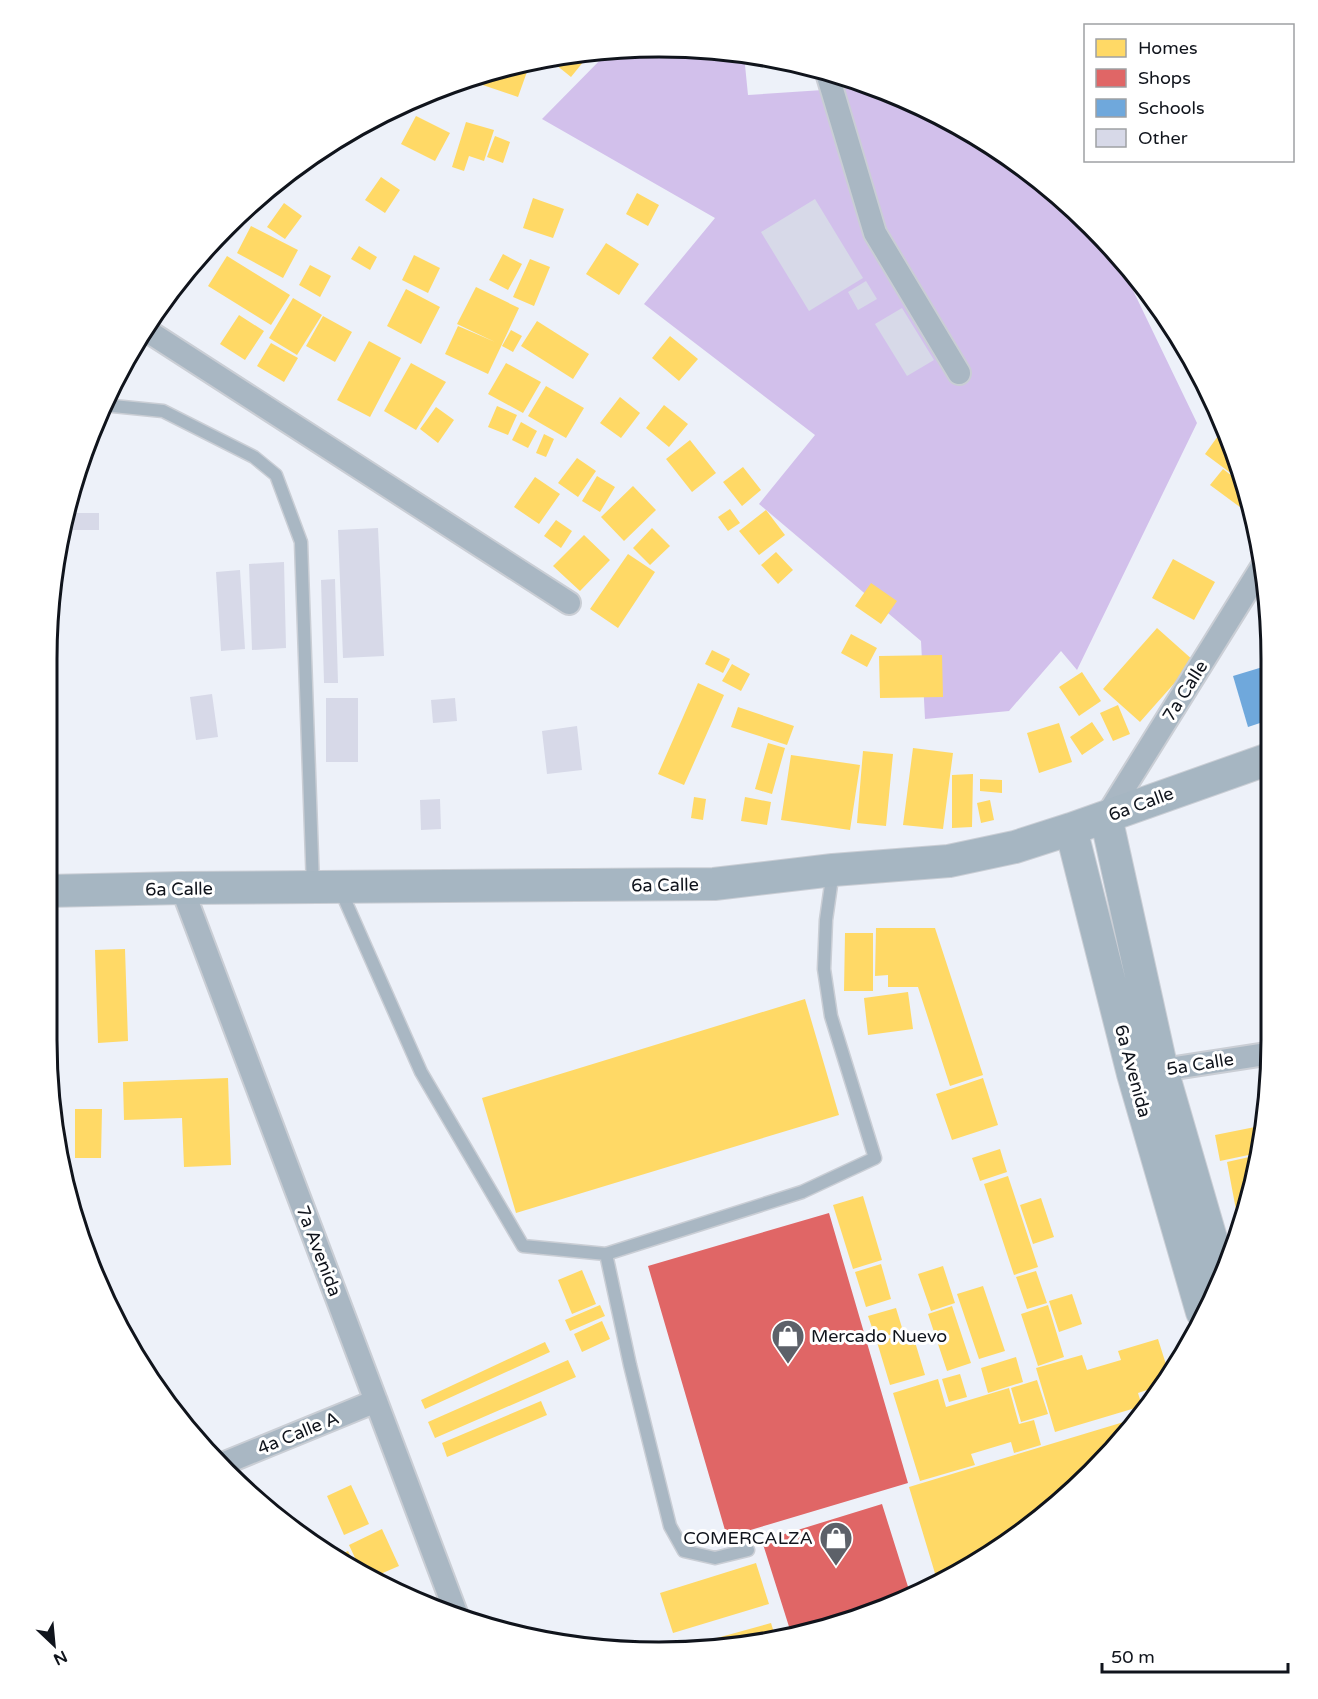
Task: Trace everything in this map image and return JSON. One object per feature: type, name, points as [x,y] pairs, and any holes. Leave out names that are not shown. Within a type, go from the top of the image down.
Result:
[{"type":"main road","name":"6a Calle","points":[[57,891],[714,884],[833,870],[949,861],[1015,847],[1071,830],[1261,762]]},
{"type":"main road","name":"6a Avenida","points":[[1106,817],[1148,1072],[1200,1304]]},
{"type":"main road","name":"6a Avenida","points":[[1071,830],[1148,1072],[1218,1263]]},
{"type":"street","points":[[830,82],[875,233],[959,373]]},
{"type":"street","points":[[152,334],[569,603]]},
{"type":"street","name":"7a Calle","points":[[1106,817],[1255,577]]},
{"type":"street","name":"7a Avenida","points":[[182,888],[453,1605]]},
{"type":"street","name":"5a Calle","points":[[1148,1072],[1261,1055]]},
{"type":"street","name":"4a Calle A","points":[[229,1461],[376,1401]]},
{"type":"lane","points":[[113,406],[162,411],[254,457],[276,475],[301,542],[326,888],[421,1072],[523,1246],[606,1254],[802,1192],[875,1158],[831,1016],[824,969],[826,920],[833,870]]},
{"type":"lane","points":[[606,1254],[630,1365],[670,1526],[684,1551],[715,1558],[748,1550]]},
{"type":"shaded area","points":[[659,57],[698,58],[745,63],[748,95],[823,90],[824,80],[853,89],[925,119],[993,158],[1056,206],[1085,233],[1130,285],[1197,423],[1077,670],[1061,651],[1009,711],[925,719],[921,641],[759,504],[815,435],[644,304],[715,218],[542,119],[600,60]]},
{"type":"building: Homes","points":[[583,62],[571,77],[558,66]]},
{"type":"building: Homes","points":[[527,73],[518,97],[481,84]]},
{"type":"building: Homes","points":[[416,116],[450,133],[435,161],[401,144]]},
{"type":"building: Homes","points":[[466,122],[494,130],[484,161],[469,156],[464,171],[452,167]]},
{"type":"building: Homes","points":[[495,136],[510,142],[503,163],[487,157]]},
{"type":"building: Homes","points":[[381,177],[400,190],[385,213],[365,200]]},
{"type":"building: Homes","points":[[637,193],[659,205],[648,226],[626,214]]},
{"type":"building: Homes","points":[[533,198],[564,209],[553,238],[523,228]]},
{"type":"building: Homes","points":[[284,203],[302,216],[285,239],[267,227]]},
{"type":"building: Homes","points":[[251,226],[298,250],[283,278],[237,253]]},
{"type":"building: Homes","points":[[606,243],[639,264],[619,295],[586,274]]},
{"type":"building: Homes","points":[[359,246],[377,257],[370,270],[351,259]]},
{"type":"building: Homes","points":[[503,254],[522,264],[508,290],[489,280]]},
{"type":"building: Homes","points":[[414,255],[440,268],[428,293],[402,280]]},
{"type":"building: Homes","points":[[227,256],[290,295],[271,325],[208,286]]},
{"type":"building: Homes","points":[[530,259],[550,267],[534,306],[513,297]]},
{"type":"building: Homes","points":[[310,265],[331,276],[320,297],[299,285]]},
{"type":"building: Homes","points":[[476,287],[519,308],[488,374],[445,354],[458,326],[495,342],[457,324]]},
{"type":"building: Homes","points":[[406,289],[440,307],[421,344],[387,326]]},
{"type":"building: Homes","points":[[293,298],[322,315],[297,355],[269,338]]},
{"type":"building: Homes","points":[[239,315],[264,331],[245,360],[220,344]]},
{"type":"building: Homes","points":[[323,316],[352,332],[335,362],[306,346]]},
{"type":"building: Homes","points":[[537,321],[589,354],[573,379],[521,346]]},
{"type":"building: Homes","points":[[511,330],[522,336],[513,352],[502,346]]},
{"type":"building: Homes","points":[[670,336],[698,359],[679,381],[652,358]]},
{"type":"building: Homes","points":[[369,341],[401,358],[370,417],[337,400]]},
{"type":"building: Homes","points":[[271,343],[298,358],[284,382],[257,366]]},
{"type":"building: Homes","points":[[411,363],[446,382],[416,430],[384,411]]},
{"type":"building: Homes","points":[[506,363],[541,382],[523,413],[488,394]]},
{"type":"building: Homes","points":[[546,386],[584,408],[566,438],[528,416]]},
{"type":"building: Homes","points":[[620,397],[640,413],[621,438],[600,423]]},
{"type":"building: Homes","points":[[664,405],[688,424],[669,447],[646,428]]},
{"type":"building: Homes","points":[[497,406],[517,415],[508,435],[488,427]]},
{"type":"building: Homes","points":[[436,407],[454,420],[438,443],[420,429]]},
{"type":"building: Homes","points":[[521,422],[537,431],[528,448],[512,440]]},
{"type":"building: Homes","points":[[544,434],[554,439],[546,457],[536,453]]},
{"type":"building: Homes","points":[[1218,436],[1232,474],[1205,454]]},
{"type":"building: Homes","points":[[690,440],[716,473],[692,492],[666,459]]},
{"type":"building: Homes","points":[[577,458],[596,471],[578,497],[558,483]]},
{"type":"building: Homes","points":[[743,467],[761,490],[742,506],[723,482]]},
{"type":"building: Homes","points":[[1223,469],[1232,476],[1241,508],[1210,485]]},
{"type":"building: Homes","points":[[597,476],[615,487],[600,512],[582,501]]},
{"type":"building: Homes","points":[[535,477],[560,494],[539,524],[514,507]]},
{"type":"building: Homes","points":[[633,486],[656,510],[624,541],[601,517]]},
{"type":"building: Homes","points":[[730,509],[740,523],[728,531],[718,517]]},
{"type":"building: Homes","points":[[766,510],[785,535],[759,555],[739,531]]},
{"type":"building: Homes","points":[[556,520],[572,531],[561,548],[544,536]]},
{"type":"building: Homes","points":[[652,528],[670,546],[650,565],[633,548]]},
{"type":"building: Homes","points":[[584,535],[610,560],[580,591],[553,566]]},
{"type":"building: Homes","points":[[776,552],[793,570],[778,584],[761,565]]},
{"type":"building: Homes","points":[[628,554],[655,572],[618,628],[590,609]]},
{"type":"building: Homes","points":[[1173,559],[1215,582],[1194,620],[1152,598]]},
{"type":"building: Homes","points":[[871,583],[897,601],[881,624],[855,606]]},
{"type":"building: Homes","points":[[1157,628],[1194,661],[1140,722],[1103,689]]},
{"type":"building: Homes","points":[[851,634],[877,648],[867,667],[841,653]]},
{"type":"building: Homes","points":[[712,650],[730,659],[723,673],[705,664]]},
{"type":"building: Homes","points":[[942,655],[943,697],[880,698],[879,656]]},
{"type":"building: Homes","points":[[732,664],[750,674],[741,691],[722,681]]},
{"type":"building: Homes","points":[[1082,672],[1101,701],[1079,716],[1059,687]]},
{"type":"building: Homes","points":[[698,683],[724,695],[684,785],[658,774]]},
{"type":"building: Homes","points":[[1118,705],[1130,734],[1113,741],[1100,713]]},
{"type":"building: Homes","points":[[738,707],[794,726],[787,745],[731,727]]},
{"type":"building: Homes","points":[[1092,722],[1104,740],[1082,755],[1070,737]]},
{"type":"building: Homes","points":[[1059,723],[1072,762],[1039,773],[1027,733]]},
{"type":"building: Homes","points":[[768,743],[785,748],[772,794],[755,789]]},
{"type":"building: Homes","points":[[913,748],[953,753],[943,829],[903,825]]},
{"type":"building: Homes","points":[[863,751],[893,754],[886,826],[857,823]]},
{"type":"building: Homes","points":[[791,755],[860,765],[850,830],[781,820]]},
{"type":"building: Homes","points":[[973,774],[972,827],[952,828],[952,775]]},
{"type":"building: Homes","points":[[980,779],[1002,780],[1002,793],[980,791]]},
{"type":"building: Homes","points":[[694,797],[706,799],[703,820],[691,818]]},
{"type":"building: Homes","points":[[745,797],[771,802],[767,825],[741,821]]},
{"type":"building: Homes","points":[[990,800],[994,820],[981,823],[977,803]]},
{"type":"building: Homes","points":[[876,928],[935,928],[983,1075],[950,1086],[918,987],[888,987],[888,975],[875,976]]},
{"type":"building: Homes","points":[[845,933],[873,933],[873,991],[844,991]]},
{"type":"building: Homes","points":[[125,949],[128,1041],[98,1043],[95,950]]},
{"type":"building: Homes","points":[[908,992],[913,1029],[868,1035],[864,998]]},
{"type":"building: Homes","points":[[805,999],[839,1115],[516,1213],[482,1098]]},
{"type":"building: Homes","points":[[228,1078],[231,1165],[184,1167],[182,1118],[124,1120],[123,1082]]},
{"type":"building: Homes","points":[[983,1078],[998,1125],[952,1140],[936,1094]]},
{"type":"building: Homes","points":[[75,1109],[102,1109],[101,1158],[75,1158]]},
{"type":"building: Homes","points":[[1255,1127],[1249,1155],[1220,1161],[1215,1135]]},
{"type":"building: Homes","points":[[1000,1149],[1007,1172],[980,1181],[972,1158]]},
{"type":"building: Homes","points":[[1249,1157],[1236,1210],[1227,1162]]},
{"type":"building: Homes","points":[[1008,1176],[1038,1267],[1014,1275],[984,1184]]},
{"type":"building: Homes","points":[[863,1196],[882,1260],[853,1269],[833,1205]]},
{"type":"building: Homes","points":[[1041,1198],[1054,1237],[1033,1244],[1020,1205]]},
{"type":"building: Homes","points":[[881,1264],[891,1299],[866,1307],[855,1272]]},
{"type":"building: Homes","points":[[943,1266],[955,1303],[931,1311],[918,1274]]},
{"type":"building: Homes","points":[[582,1270],[596,1304],[572,1314],[558,1280]]},
{"type":"building: Homes","points":[[1036,1271],[1047,1303],[1027,1309],[1016,1277]]},
{"type":"building: Homes","points":[[983,1286],[1005,1351],[979,1359],[957,1294]]},
{"type":"building: Homes","points":[[1072,1294],[1082,1324],[1059,1332],[1049,1301]]},
{"type":"building: Homes","points":[[600,1305],[605,1316],[570,1331],[565,1320]]},
{"type":"building: Homes","points":[[1048,1305],[1064,1357],[1038,1366],[1021,1314]]},
{"type":"building: Homes","points":[[952,1306],[971,1363],[947,1371],[928,1314]]},
{"type":"building: Homes","points":[[896,1308],[903,1331],[876,1339],[868,1316]]},
{"type":"building: Homes","points":[[602,1321],[610,1339],[582,1352],[574,1334]]},
{"type":"building: Homes","points":[[912,1332],[925,1375],[890,1385],[877,1342]]},
{"type":"building: Homes","points":[[1158,1339],[1166,1364],[1149,1389],[1138,1393],[1141,1401],[1135,1408],[1055,1432],[1036,1368],[1082,1355],[1087,1370],[1121,1360],[1118,1351]]},
{"type":"building: Homes","points":[[545,1342],[550,1352],[425,1409],[421,1400]]},
{"type":"building: Homes","points":[[1016,1357],[1023,1382],[988,1393],[981,1368]]},
{"type":"building: Homes","points":[[568,1360],[576,1377],[435,1438],[428,1422]]},
{"type":"building: Homes","points":[[960,1374],[967,1397],[949,1402],[942,1379]]},
{"type":"building: Homes","points":[[938,1379],[946,1407],[1009,1388],[1019,1424],[1034,1420],[1041,1445],[1014,1453],[1011,1442],[971,1454],[975,1465],[920,1481],[893,1393]]},
{"type":"building: Homes","points":[[1037,1380],[1048,1414],[1021,1422],[1011,1388]]},
{"type":"building: Homes","points":[[541,1401],[547,1415],[447,1457],[442,1443]]},
{"type":"building: Homes","points":[[1124,1422],[1085,1466],[1056,1493],[993,1541],[935,1574],[909,1487]]},
{"type":"building: Homes","points":[[351,1485],[369,1524],[344,1535],[327,1496]]},
{"type":"building: Homes","points":[[382,1529],[399,1566],[381,1574],[356,1560],[349,1545]]},
{"type":"building: Homes","points":[[756,1563],[769,1604],[673,1633],[660,1593]]},
{"type":"building: Homes","points":[[771,1623],[773,1630],[738,1637],[710,1640]]},
{"type":"building: Shops","points":[[829,1213],[908,1483],[727,1537],[648,1266]]},
{"type":"building: Shops","name":"COMERCALZA","points":[[882,1504],[908,1587],[853,1610],[789,1627],[762,1541]]},
{"type":"building: Schools","points":[[1261,668],[1261,723],[1248,727],[1233,676]]},
{"type":"building: Other","points":[[815,199],[863,278],[809,311],[761,232]]},
{"type":"building: Other","points":[[866,281],[877,299],[858,310],[848,292]]},
{"type":"building: Other","points":[[902,308],[934,360],[907,376],[875,324]]},
{"type":"building: Other","points":[[76,513],[99,513],[99,530],[72,530]]},
{"type":"building: Other","points":[[378,528],[384,656],[343,658],[338,530]]},
{"type":"building: Other","points":[[284,562],[286,648],[252,650],[249,564]]},
{"type":"building: Other","points":[[240,570],[245,649],[221,651],[216,572]]},
{"type":"building: Other","points":[[335,579],[338,683],[324,683],[321,580]]},
{"type":"building: Other","points":[[212,694],[218,737],[196,740],[190,697]]},
{"type":"building: Other","points":[[326,698],[358,698],[358,762],[326,762]]},
{"type":"building: Other","points":[[455,698],[457,721],[433,723],[431,700]]},
{"type":"building: Other","points":[[577,726],[582,770],[547,774],[542,731]]},
{"type":"building: Other","points":[[440,799],[441,829],[421,830],[420,800]]},
{"type":"place","name":"Mercado Nuevo","points":[[788,1365]]},
{"type":"place","name":"COMERCALZA","points":[[836,1567]]}]
